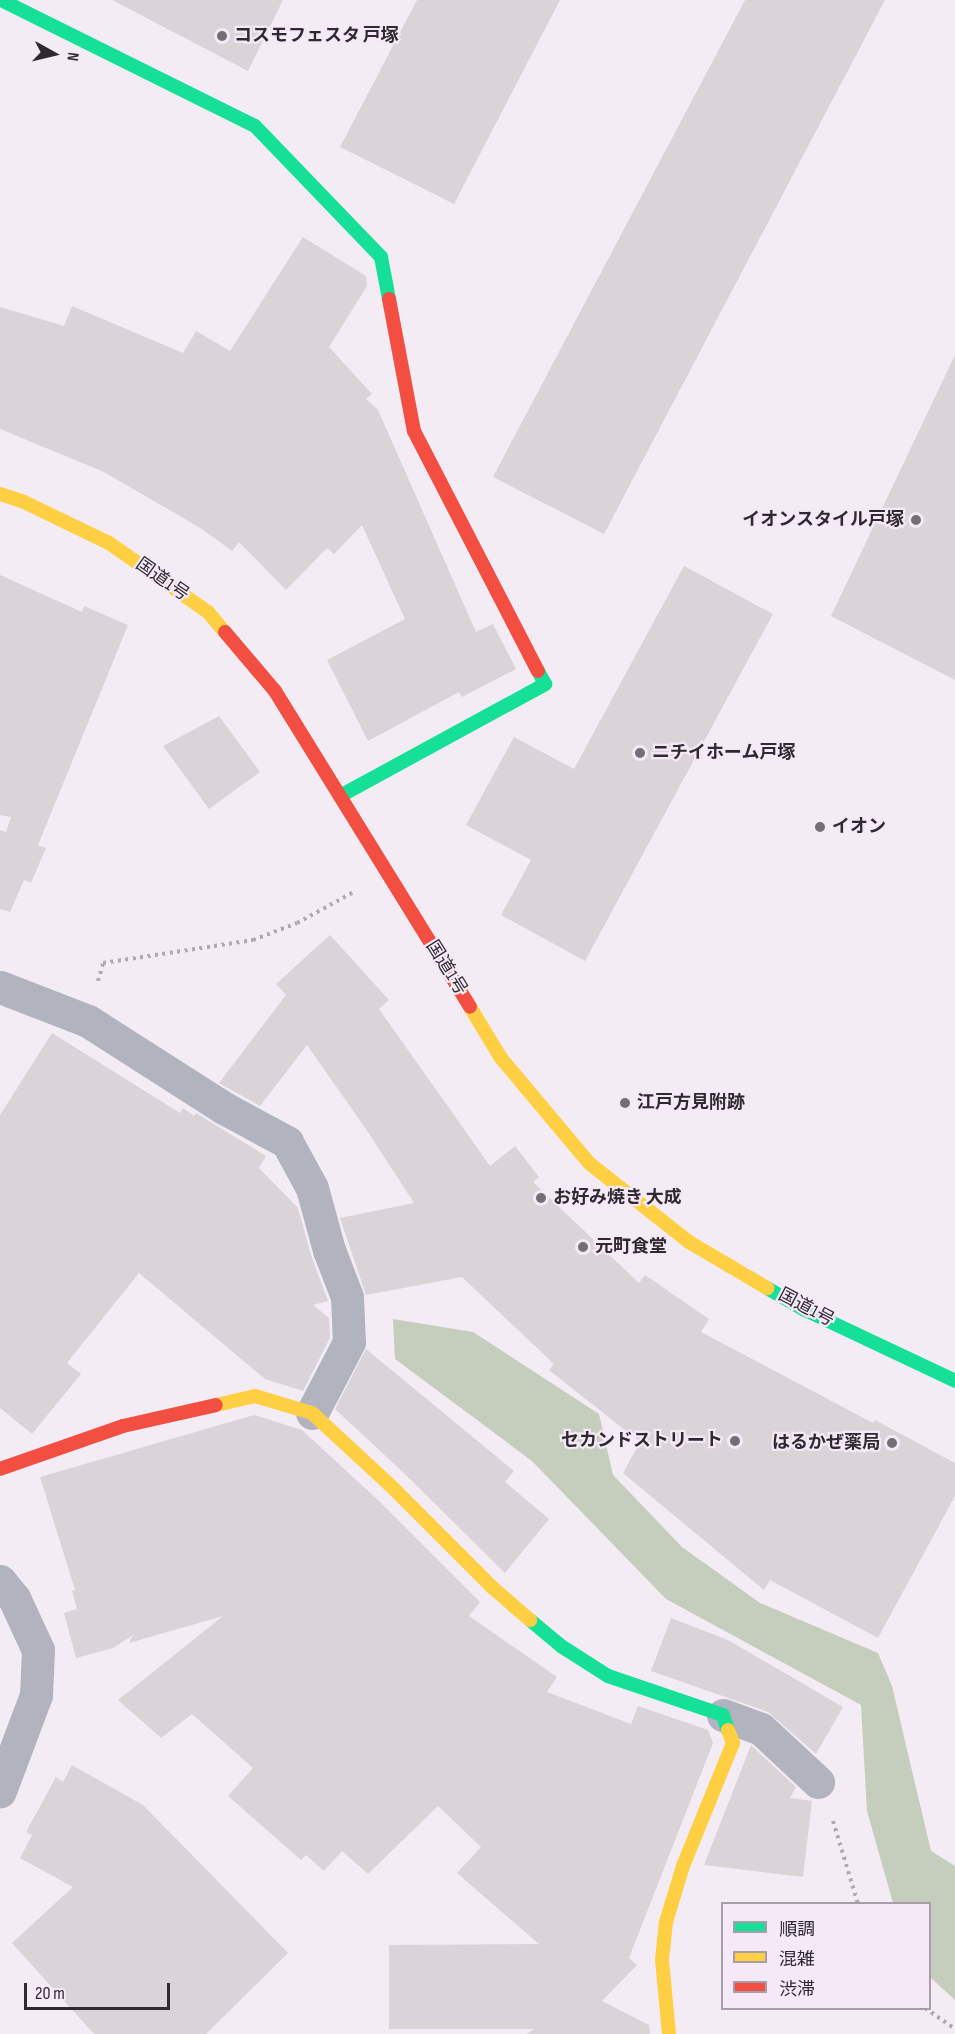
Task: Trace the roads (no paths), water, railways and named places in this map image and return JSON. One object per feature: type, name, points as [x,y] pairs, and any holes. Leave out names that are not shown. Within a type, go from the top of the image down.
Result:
[{"type":"main road","points":[[1,0],[255,126],[381,257],[414,431],[545,684],[340,796]]},
{"type":"main road","name":"国道1号","points":[[0,494],[24,502],[109,543],[208,612],[275,691],[501,1058],[589,1163],[700,1248],[803,1309],[955,1381]]},
{"type":"main road","points":[[0,1469],[123,1426],[255,1396],[312,1413],[393,1488],[493,1588],[561,1647],[608,1676],[723,1715],[733,1743],[683,1866],[666,1922],[662,1960],[669,2034]]},
{"type":"street","points":[[0,987],[88,1021],[224,1108],[287,1142],[312,1188],[329,1250],[347,1297],[349,1342],[312,1413]]},
{"type":"street","points":[[0,1581],[14,1598],[38,1650],[36,1695],[0,1791]]},
{"type":"street","points":[[723,1715],[761,1729],[818,1782]]},
{"type":"place","name":"コスモフェスタ 戸塚","points":[[222,36]]},
{"type":"place","name":"イオンスタイル戸塚","points":[[916,520]]},
{"type":"place","name":"ニチイホーム戸塚","points":[[640,753]]},
{"type":"place","name":"イオン","points":[[820,827]]},
{"type":"place","name":"江戸方見附跡","points":[[625,1103]]},
{"type":"place","name":"お好み焼き 大成","points":[[541,1198]]},
{"type":"place","name":"元町食堂","points":[[583,1247]]},
{"type":"place","name":"セカンドストリート","points":[[735,1441]]},
{"type":"place","name":"はるかぜ薬局","points":[[892,1443]]}]
